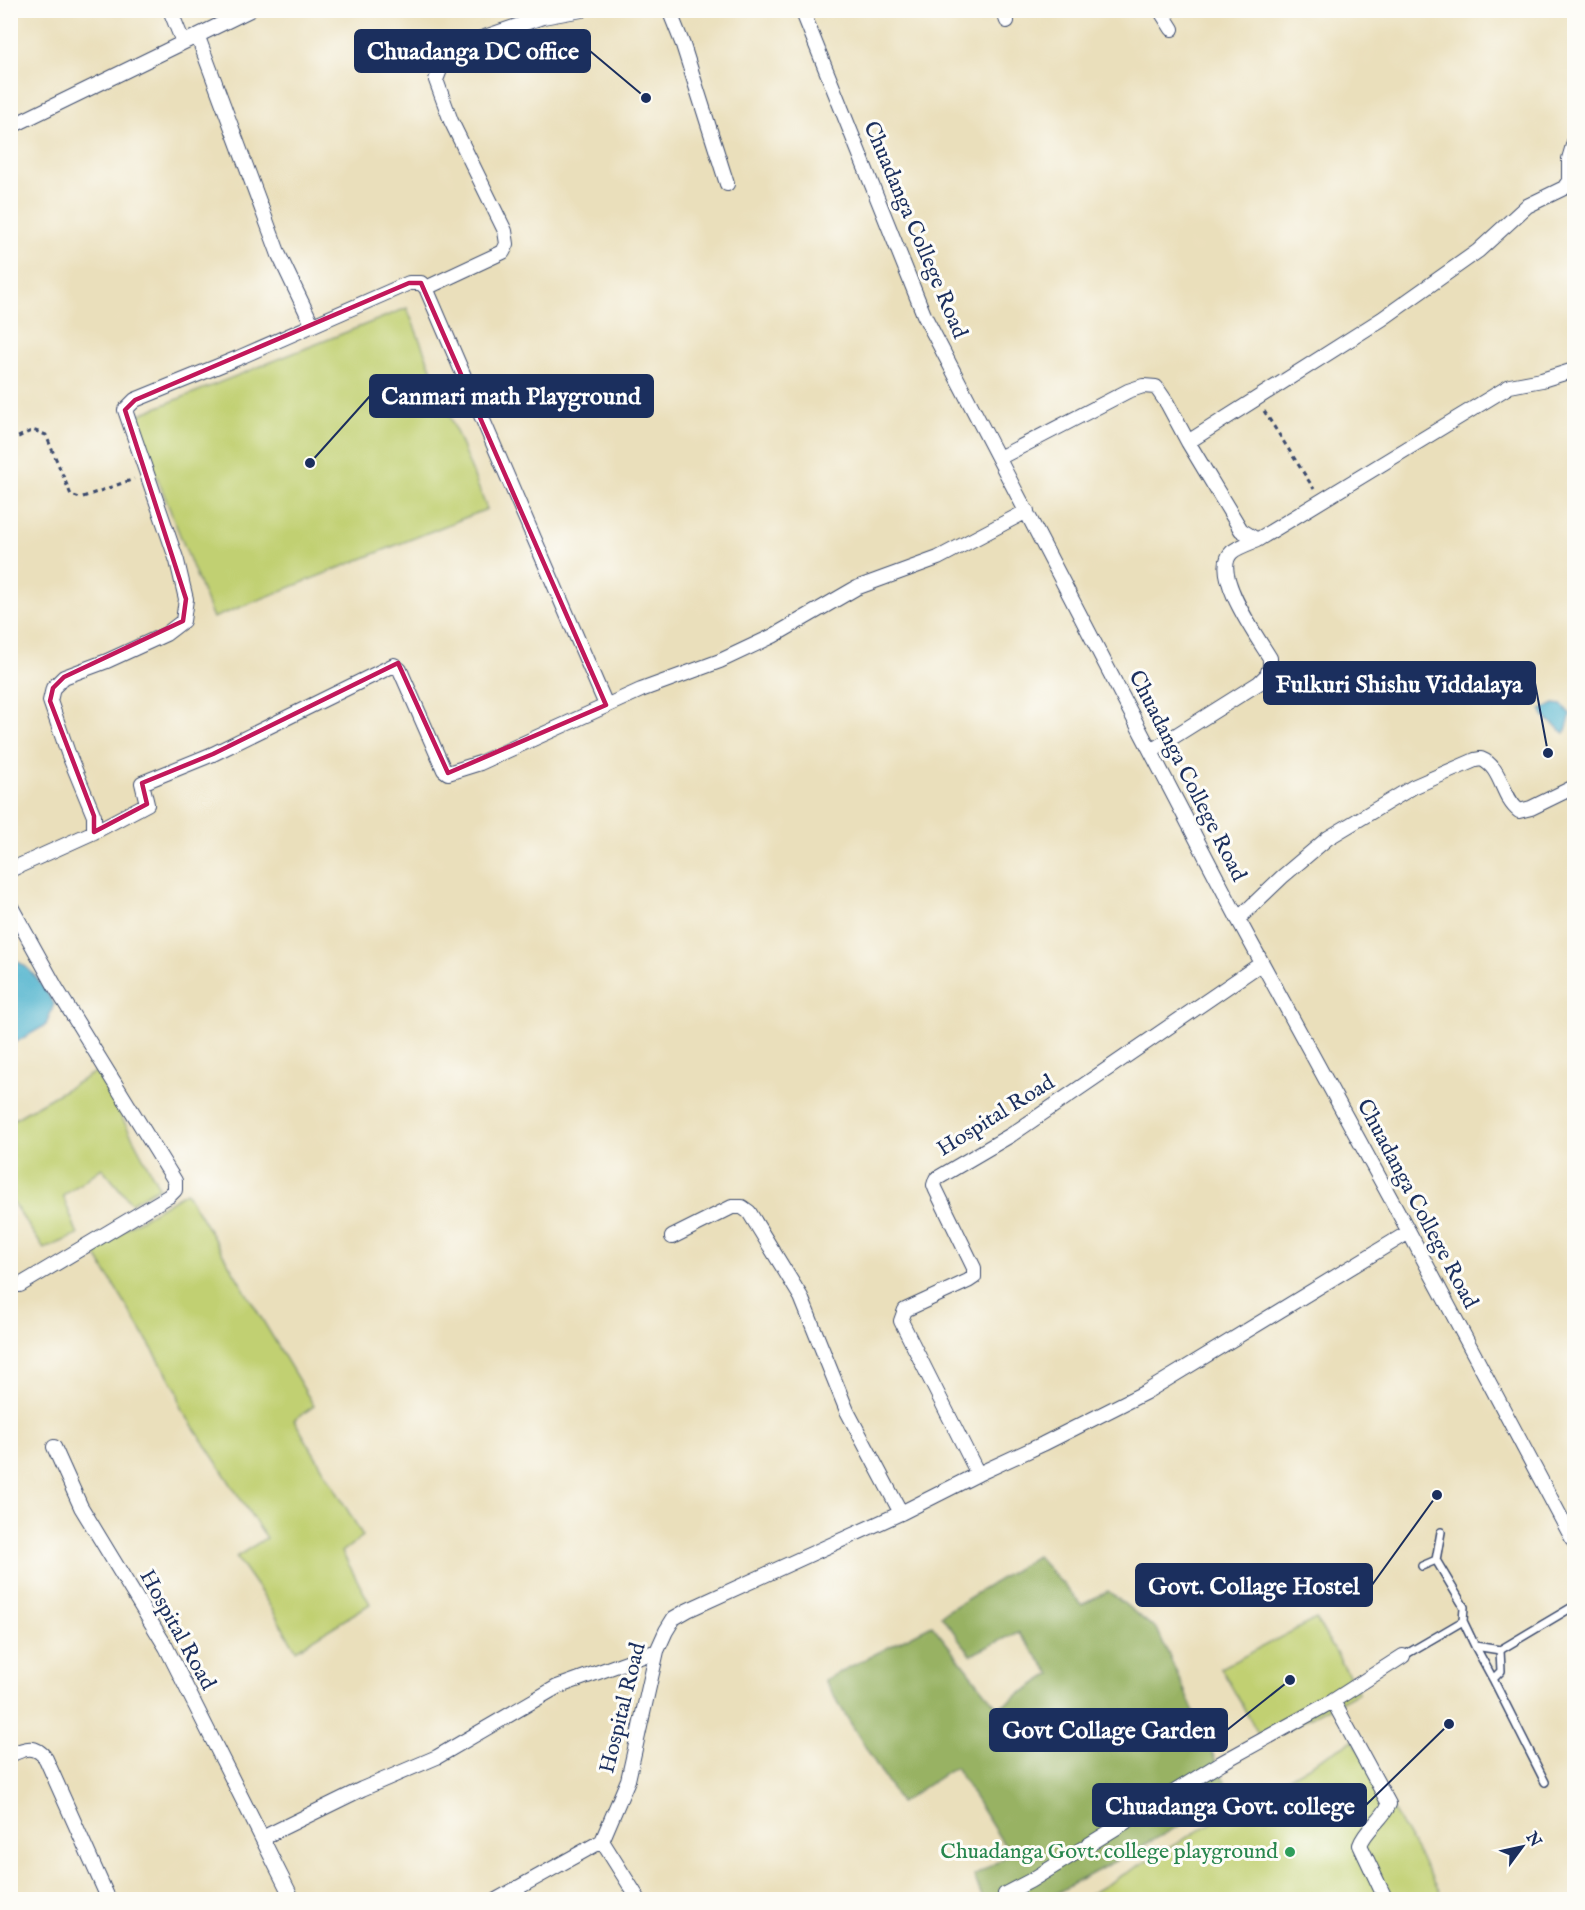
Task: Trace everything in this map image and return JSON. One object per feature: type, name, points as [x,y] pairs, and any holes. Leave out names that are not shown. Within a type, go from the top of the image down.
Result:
[{"type":"street","points":[[170,10],[183,42]]},
{"type":"street","points":[[10,127],[250,10]]},
{"type":"street","points":[[426,288],[502,252],[507,244],[506,231],[443,101],[436,80],[442,62],[451,52],[473,41],[543,17],[582,10]]},
{"type":"street","points":[[669,10],[683,45],[727,184]]},
{"type":"street","name":"Chuadanga College Road","points":[[802,10],[924,315],[1238,919],[1575,1542]]},
{"type":"street","points":[[1160,10],[1172,29]]},
{"type":"street","points":[[198,37],[279,255],[312,324]]},
{"type":"street","points":[[1188,442],[1382,319],[1478,251],[1527,206],[1564,188],[1569,181],[1569,159],[1575,142]]},
{"type":"street","points":[[94,832],[94,816],[50,701],[53,688],[64,677],[166,634],[183,621],[186,599],[177,561],[125,410],[135,400],[238,358],[409,283],[421,284],[426,288],[606,705]]},
{"type":"street","points":[[1151,751],[1250,690],[1267,675],[1270,658],[1233,595],[1225,572],[1225,565],[1231,553],[1257,540],[1510,386],[1542,380],[1575,370]]},
{"type":"street","points":[[999,458],[1128,391],[1143,386],[1156,387],[1241,530],[1257,540]]},
{"type":"street","points":[[10,870],[94,832],[147,804],[142,783],[223,749],[394,665],[400,670],[425,731],[444,770],[448,773],[480,763],[641,690],[720,661],[773,636],[856,588],[938,558],[1027,511]]},
{"type":"street","points":[[1238,919],[1328,838],[1413,787],[1475,760],[1480,759],[1492,766],[1512,803],[1519,810],[1532,808],[1575,787]]},
{"type":"street","points":[[10,905],[15,924],[172,1174],[175,1190],[169,1196],[20,1285]]},
{"type":"street","name":"Hospital Road","points":[[978,1474],[901,1321],[905,1310],[974,1277],[974,1268],[934,1185],[936,1179],[1011,1135],[1262,963]]},
{"type":"street","points":[[672,1237],[732,1206],[742,1207],[749,1212],[801,1297],[847,1411],[902,1514]]},
{"type":"street","name":"Hospital Road","points":[[602,1841],[628,1780],[657,1651],[674,1618],[902,1514],[1146,1392],[1409,1232]]},
{"type":"street","name":"Hospital Road","points":[[54,1447],[81,1507],[166,1647],[293,1899]]},
{"type":"street","points":[[262,1839],[362,1789],[437,1757],[557,1688],[657,1651]]},
{"type":"street","points":[[1008,1899],[1005,1894],[1221,1763],[1332,1701],[1403,1656]]},
{"type":"street","points":[[1332,1701],[1389,1804],[1386,1811],[1364,1834],[1360,1845],[1386,1899]]},
{"type":"street","points":[[10,1755],[24,1748],[34,1748],[46,1759],[109,1899]]},
{"type":"street","points":[[496,1899],[602,1841],[639,1899]]},
{"type":"lane","points":[[1441,1532],[1436,1560],[1464,1607],[1463,1621],[1545,1782]]},
{"type":"lane","points":[[1422,1566],[1436,1560]]},
{"type":"lane","points":[[1475,1646],[1500,1650],[1575,1606]]},
{"type":"lane","points":[[1403,1656],[1463,1621]]},
{"type":"lane","points":[[1493,1678],[1501,1671],[1500,1650]]},
{"type":"path","points":[[1256,399],[1321,500]]},
{"type":"path","points":[[10,441],[33,430],[46,435],[71,495],[80,498],[147,474]]},
{"type":"highlighted area","points":[[409,283],[421,283],[606,705],[448,773],[398,663],[213,754],[142,783],[147,804],[94,832],[94,816],[50,701],[53,688],[64,677],[183,621],[186,599],[125,410],[135,400],[312,324]]},
{"type":"green space","points":[[407,308],[487,509],[213,618],[133,417]]},
{"type":"green space","points":[[97,1071],[159,1187],[131,1203],[102,1168],[63,1196],[78,1235],[44,1249],[11,1200],[11,1121]]},
{"type":"green space","points":[[186,1192],[314,1406],[294,1420],[363,1536],[342,1552],[370,1604],[296,1650],[265,1598],[236,1557],[266,1538],[181,1408],[177,1390],[92,1249]]},
{"type":"green space","points":[[1037,1556],[1082,1605],[1108,1591],[1158,1631],[1232,1797],[1046,1899],[983,1899],[974,1876],[1010,1854],[955,1767],[900,1803],[824,1680],[932,1625],[998,1708],[1051,1674],[1018,1632],[971,1655],[941,1615]]},
{"type":"green space","points":[[1316,1619],[1359,1692],[1263,1742],[1221,1668]]},
{"type":"green space","name":"Chuadanga Govt. college playground","points":[[1353,1740],[1444,1899],[1080,1900]]},
{"type":"water","points":[[1554,704],[1562,705],[1571,715],[1565,733],[1545,718],[1541,710]]},
{"type":"water","points":[[11,958],[30,971],[54,1004],[46,1025],[11,1045]]},
{"type":"place","name":"Chuadanga DC office","points":[[646,98]]},
{"type":"place","name":"Canmari math Playground","points":[[310,463]]},
{"type":"place","name":"Fulkuri Shishu Viddalaya","points":[[1548,753]]},
{"type":"place","name":"Govt. Collage Hostel","points":[[1437,1495]]},
{"type":"place","name":"Govt Collage Garden","points":[[1290,1680]]},
{"type":"place","name":"Chuadanga Govt. college","points":[[1449,1724]]},
{"type":"place","name":"Chuadanga Govt. college playground","points":[[1290,1852]]}]
